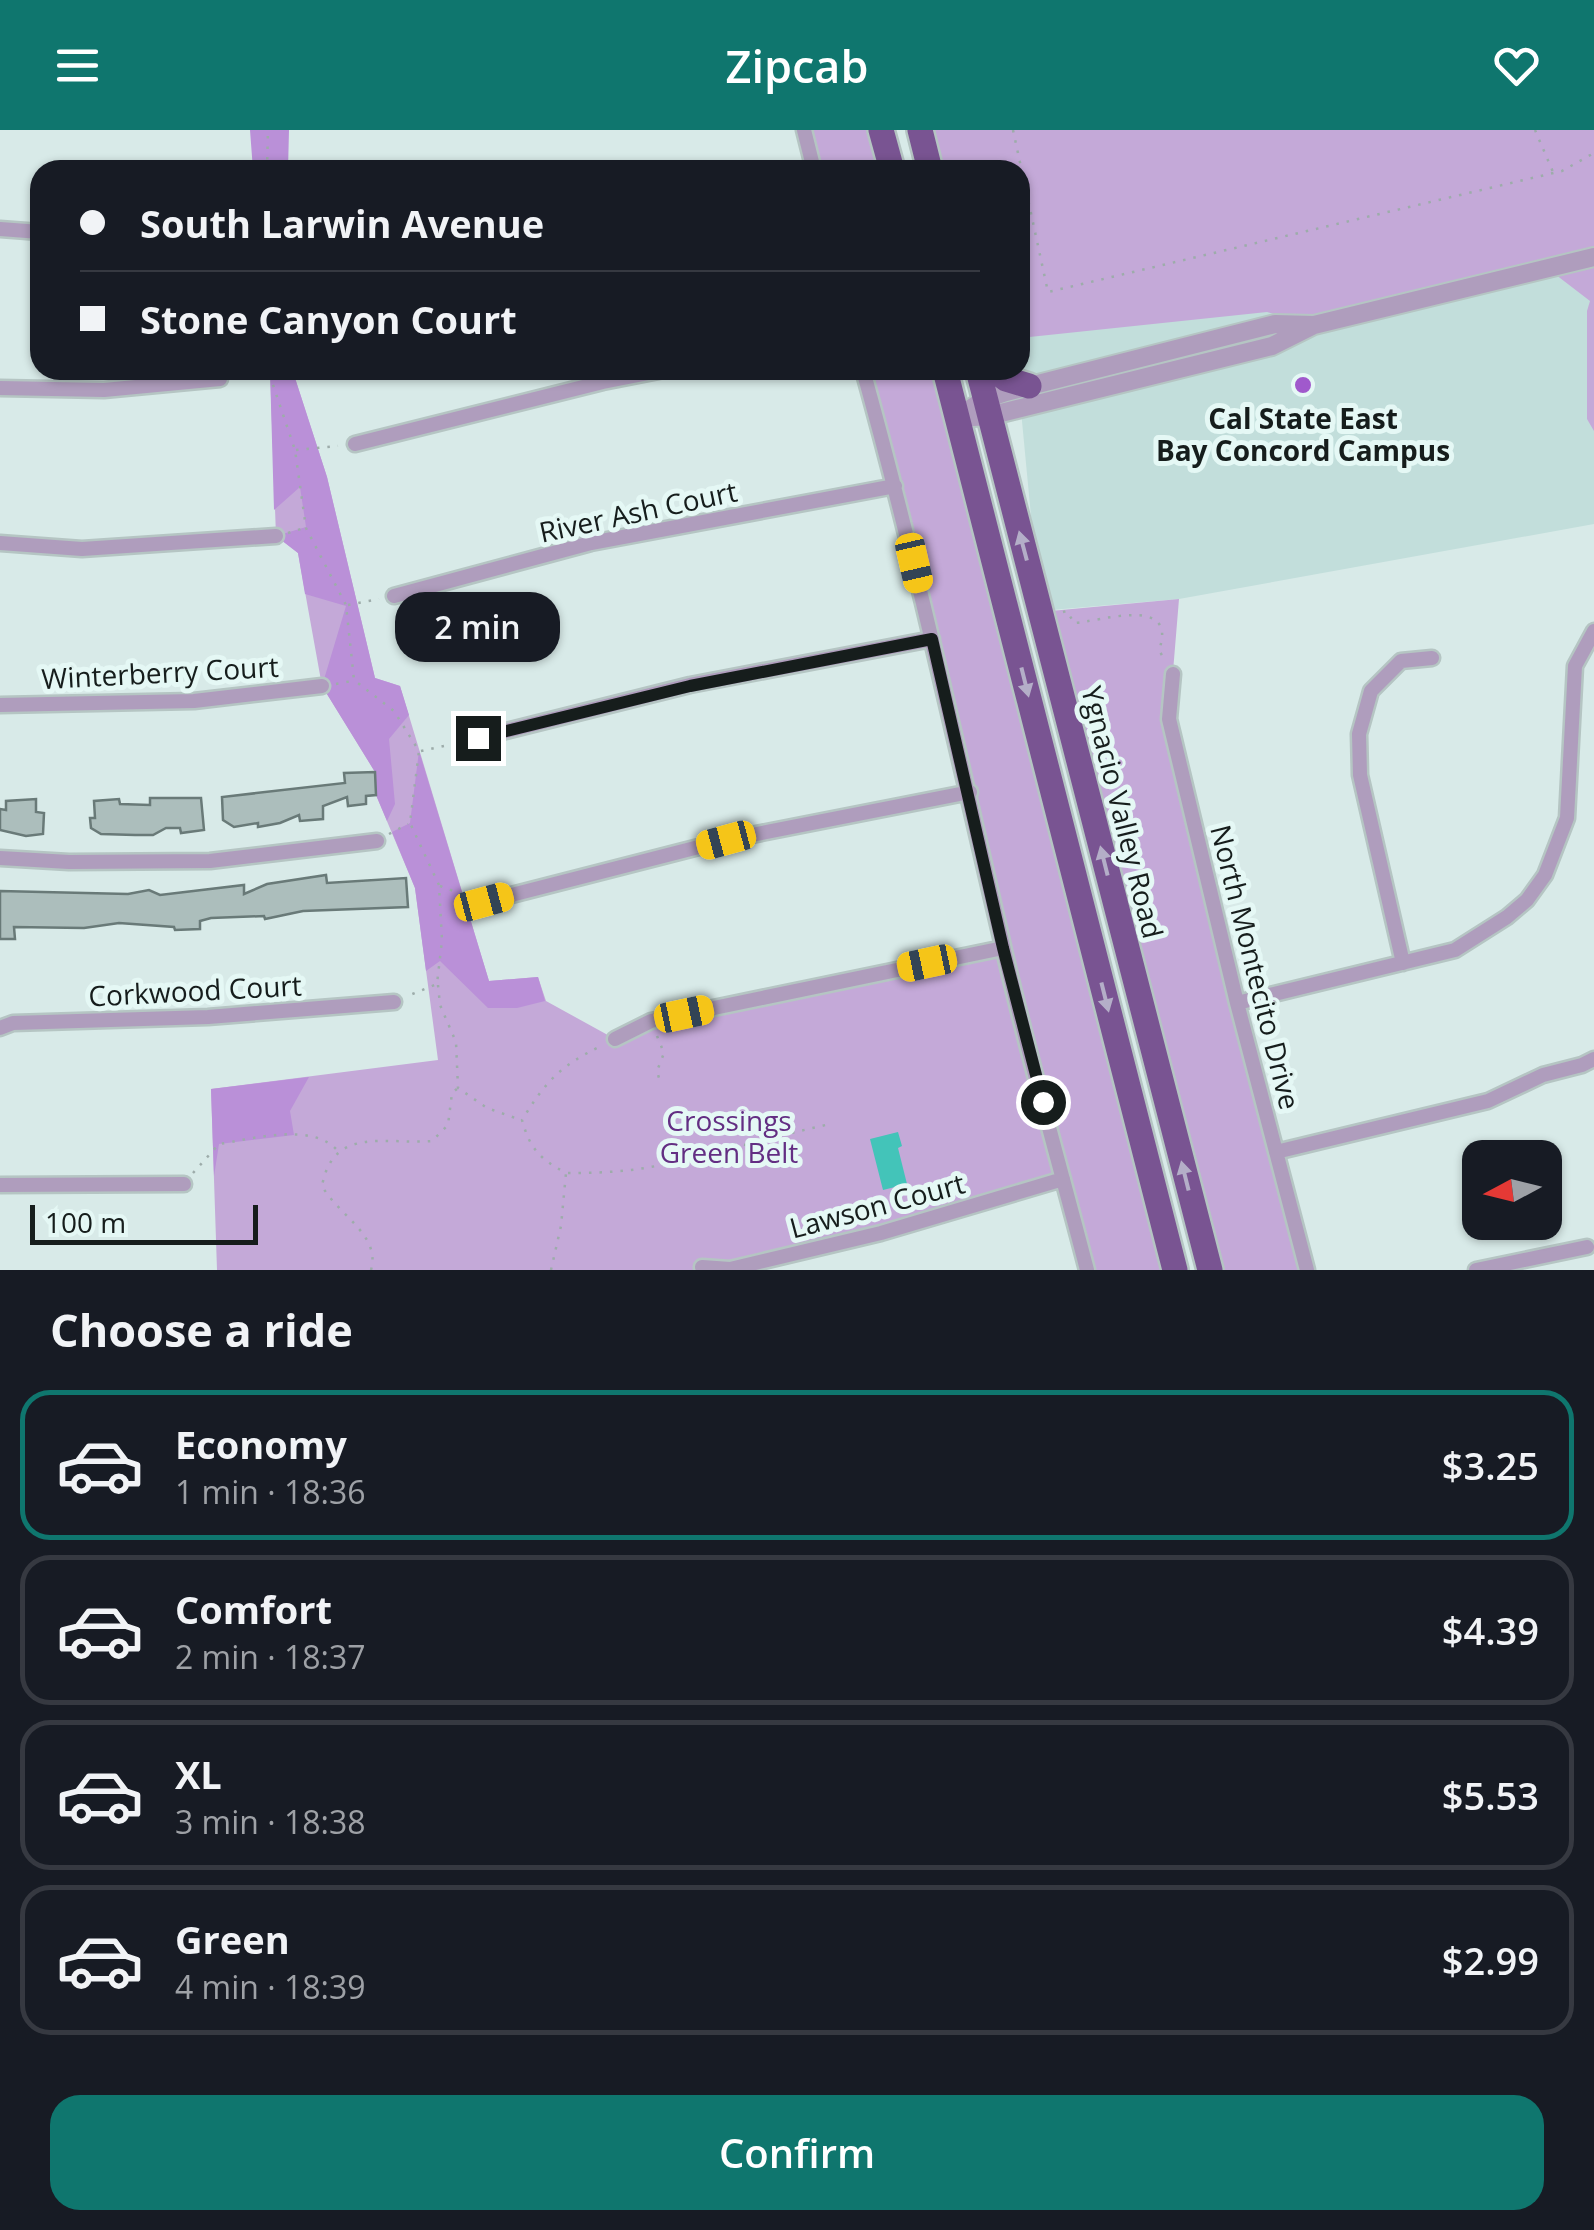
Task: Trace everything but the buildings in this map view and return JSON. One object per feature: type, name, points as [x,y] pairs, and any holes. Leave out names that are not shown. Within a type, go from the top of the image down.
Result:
[{"type":"highway","points":[[881,130],[889,160]]},
{"type":"highway","points":[[920,130],[928,160]]},
{"type":"highway","points":[[947,380],[1175,1270]]},
{"type":"highway","name":"Ygnacio Valley Road","points":[[980,380],[1210,1270]]},
{"type":"highway","points":[[1006,380],[1029,386]]},
{"type":"street","points":[[804,130],[812,160]]},
{"type":"street","points":[[0,228],[30,231]]},
{"type":"street","points":[[987,407],[1272,346],[1314,325],[1594,257]]},
{"type":"street","points":[[957,418],[1029,386],[1274,324],[1314,325]]},
{"type":"street","points":[[0,388],[104,390],[220,380]]},
{"type":"street","points":[[356,444],[613,380]]},
{"type":"street","points":[[866,380],[970,792],[1003,948],[1088,1270]]},
{"type":"street","name":"River Ash Court","points":[[394,596],[592,543],[895,486]]},
{"type":"street","points":[[0,543],[82,549],[276,536]]},
{"type":"street","points":[[1237,1003],[1455,950],[1508,917],[1527,900],[1545,875],[1568,818],[1576,666],[1594,631]]},
{"type":"street","points":[[478,738],[690,686],[932,639]]},
{"type":"street","points":[[1403,963],[1360,775],[1358,734],[1370,691],[1401,662],[1432,658]]},
{"type":"street","name":"North Montecito Drive","points":[[1173,674],[1169,720],[1307,1270]]},
{"type":"street","name":"Winterberry Court","points":[[0,705],[194,701],[322,686]]},
{"type":"street","points":[[484,902],[726,840],[970,792]]},
{"type":"street","points":[[0,858],[69,862],[210,860],[377,840]]},
{"type":"street","points":[[616,1039],[651,1021],[1003,948]]},
{"type":"street","name":"Corkwood Court","points":[[0,1028],[13,1024],[208,1017],[394,1002]]},
{"type":"street","points":[[1276,1152],[1488,1101],[1543,1075],[1594,1058]]},
{"type":"street","name":"Lawson Court","points":[[702,1266],[730,1269],[786,1256],[880,1233],[1063,1179]]},
{"type":"street","points":[[0,1185],[184,1184]]},
{"type":"street","points":[[1476,1270],[1587,1247]]},
{"type":"path","points":[[268,130],[270,160]]},
{"type":"path","points":[[1013,130],[1019,160]]},
{"type":"path","points":[[1535,130],[1553,173]]},
{"type":"path","points":[[1030,209],[1048,292],[1553,173],[1594,153]]},
{"type":"path","points":[[271,380],[294,450],[306,528],[346,606],[354,680],[394,711],[419,751],[410,823],[439,885],[442,940],[438,984],[440,1005],[456,1042],[458,1088],[452,1094],[448,1125],[432,1141],[359,1142],[338,1151],[325,1170],[322,1186],[332,1205],[369,1240],[374,1260],[370,1270]]},
{"type":"path","points":[[294,450],[356,444]]},
{"type":"path","points":[[346,606],[394,596]]},
{"type":"path","points":[[1042,617],[1067,611],[1068,619],[1078,624],[1131,614],[1150,618],[1159,626],[1163,639],[1159,650],[1173,674]]},
{"type":"path","points":[[322,686],[354,680]]},
{"type":"path","points":[[419,751],[478,738]]},
{"type":"path","points":[[377,840],[410,823]]},
{"type":"path","points":[[439,885],[484,902]]},
{"type":"path","points":[[394,1002],[438,984]]},
{"type":"path","points":[[651,1021],[664,1054],[657,1071],[659,1078]]},
{"type":"path","points":[[616,1039],[568,1062],[544,1084],[522,1120],[529,1144],[542,1161],[566,1174],[610,1173],[683,1160],[738,1144],[765,1147],[778,1136],[830,1124]]},
{"type":"path","points":[[458,1088],[487,1108],[522,1120]]},
{"type":"path","points":[[184,1184],[219,1144],[294,1135],[320,1138],[338,1151]]},
{"type":"path","points":[[676,1138],[683,1160]]},
{"type":"path","points":[[551,1270],[562,1226],[566,1174]]},
{"type":"shaded area","points":[[250,130],[289,130],[288,160],[252,160]]},
{"type":"shaded area","name":"Cal State East Bay Concord Campus","points":[[1594,130],[1594,524],[1179,599],[1040,611],[1020,400],[1009,380],[1030,380],[1030,169]]},
{"type":"shaded area","points":[[270,380],[296,380],[327,477],[375,678],[400,686],[409,715],[389,739],[395,804],[387,821],[376,795],[375,772],[322,686],[346,606],[305,594],[298,553],[276,536],[306,527],[300,487],[274,510]]},
{"type":"shaded area","points":[[419,751],[489,981],[538,977],[545,1001],[517,1008],[488,1008],[440,961],[426,971],[415,888],[392,832],[410,823]]},
{"type":"shaded area","points":[[309,1077],[290,1111],[294,1135],[219,1144],[214,1176],[211,1089]]},
{"type":"green space","points":[[804,130],[881,130],[889,160],[812,160]]},
{"type":"green space","points":[[929,130],[1594,130],[1594,431],[1587,419],[1590,301],[1547,268],[1314,325],[1267,312],[1030,337],[1030,160],[939,160]]},
{"type":"green space","name":"Crossings Green Belt","points":[[270,380],[296,380],[327,477],[375,678],[400,686],[489,981],[538,977],[546,1001],[615,1039],[651,1021],[1003,948],[865,380],[948,380],[1175,1270],[1087,1270],[1063,1180],[881,1233],[700,1270],[217,1270],[211,1089],[438,1060],[415,888],[376,795],[375,772],[322,686],[298,553],[276,536]]},
{"type":"green space","points":[[1179,599],[1169,720],[1307,1270],[1210,1270],[1040,612]]},
{"type":"water","points":[[898,1132],[907,1184],[883,1190],[870,1139]]},
{"type":"place","name":"Cal State East Bay Concord Campus","points":[[1303,385]]},
{"type":"route","points":[[478,738],[690,686],[932,639],[1043,1102]]}]
